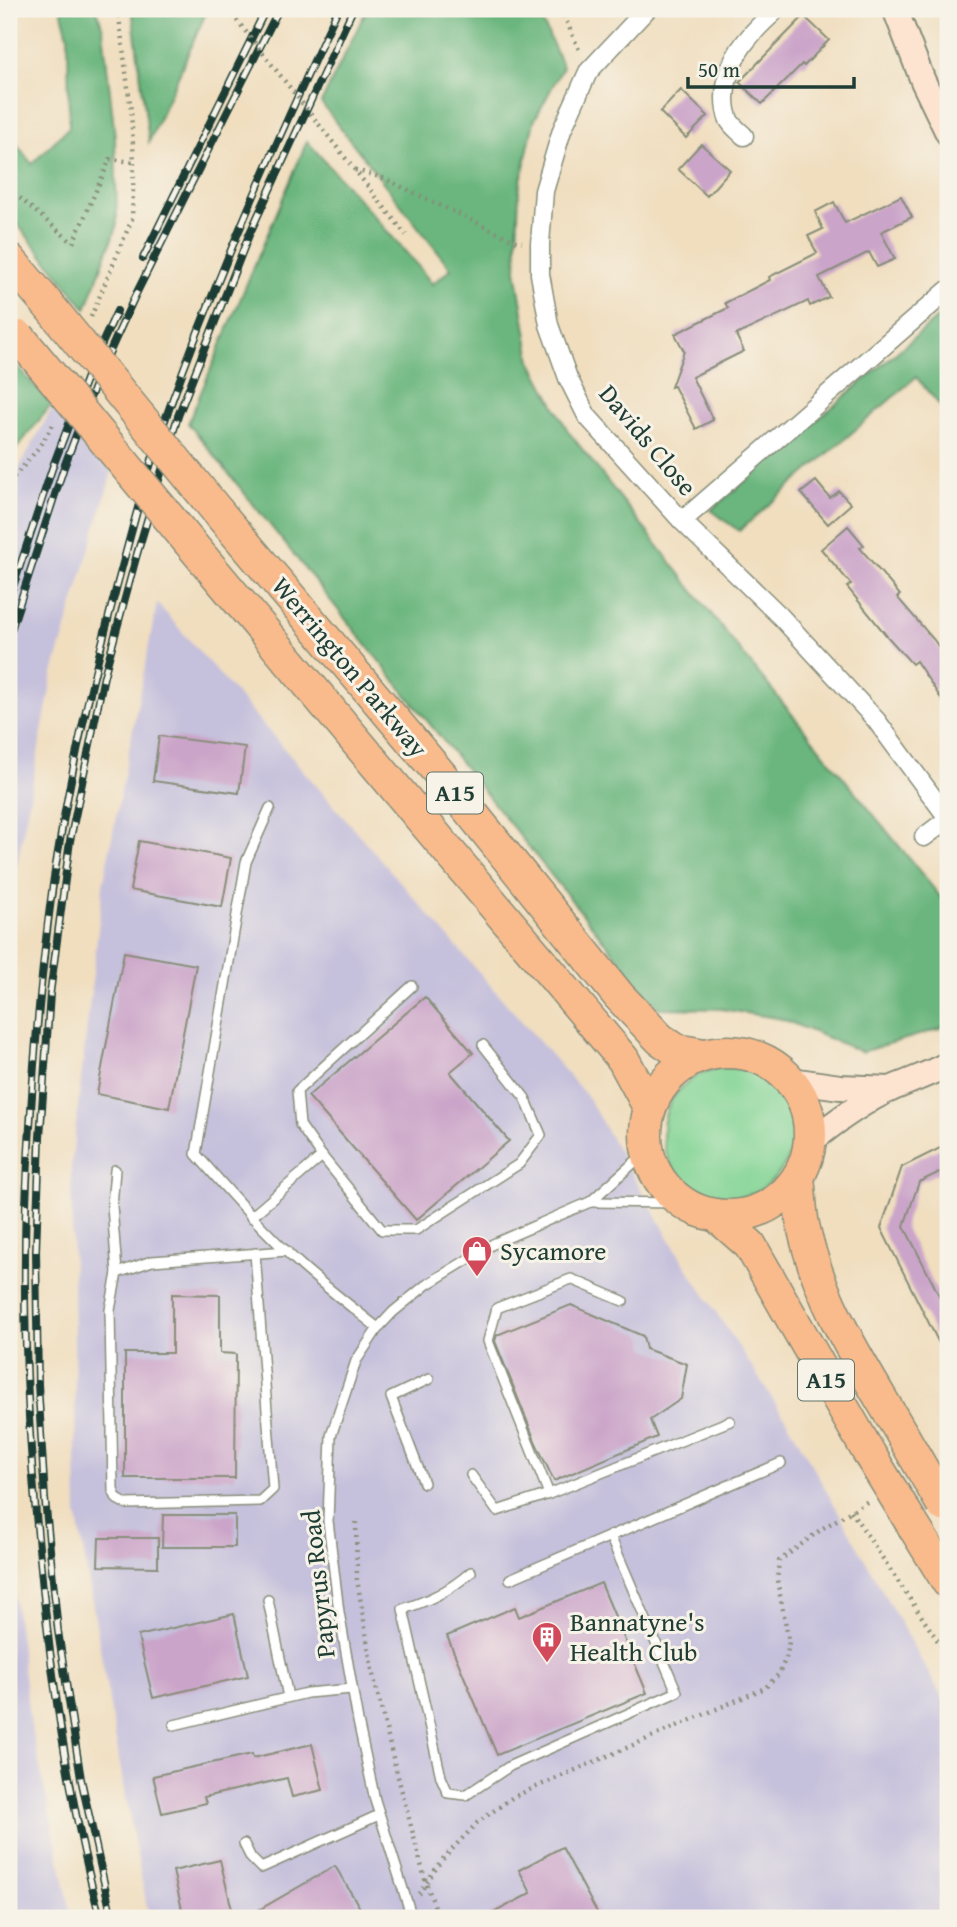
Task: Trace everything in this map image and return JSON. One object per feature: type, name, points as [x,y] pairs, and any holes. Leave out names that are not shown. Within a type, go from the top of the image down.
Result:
[{"type":"highway","name":"Werrington Parkway","points":[[9,259],[440,774],[619,996],[660,1040],[676,1050],[704,1055]]},
{"type":"highway","name":"Werrington Parkway","points":[[14,330],[623,1059],[649,1107]]},
{"type":"highway","points":[[728,1051],[751,1054],[773,1065],[791,1080],[803,1099],[810,1120],[810,1142],[806,1160],[799,1177],[783,1195],[764,1208],[741,1215],[718,1216],[699,1211],[682,1203],[666,1189],[654,1171],[647,1151],[645,1129],[649,1107],[670,1074],[686,1062],[704,1055],[728,1051]]},
{"type":"highway","name":"A15","points":[[799,1177],[803,1224],[821,1287],[834,1316],[946,1509]]},
{"type":"highway","name":"A15","points":[[718,1216],[750,1245],[870,1455],[948,1582]]},
{"type":"street","name":"Davids Close","points":[[647,9],[588,72],[562,130],[544,191],[540,244],[540,274],[549,325],[568,378],[587,416],[682,521],[780,616],[876,720],[948,819],[924,837]]},
{"type":"street","points":[[895,9],[923,82],[948,133]]},
{"type":"street","points":[[744,136],[729,121],[725,105],[726,82],[734,58],[774,10]]},
{"type":"street","name":"Davids Close","points":[[682,521],[948,290]]},
{"type":"street","points":[[810,1142],[842,1116],[891,1089],[948,1064]]},
{"type":"street","points":[[791,1080],[840,1087],[891,1089]]},
{"type":"lane","points":[[270,808],[246,862],[196,1154],[251,1217],[378,1328]]},
{"type":"lane","points":[[412,986],[297,1091],[300,1125],[383,1230],[416,1230],[519,1164],[541,1135],[525,1098],[483,1045]]},
{"type":"lane","name":"Papyrus Road","points":[[412,1918],[379,1815],[360,1735],[339,1612],[328,1521],[331,1436],[356,1361],[378,1328],[393,1312],[426,1285],[493,1244],[590,1202],[647,1151]]},
{"type":"lane","points":[[251,1217],[322,1156]]},
{"type":"lane","points":[[115,1170],[112,1206],[117,1273],[110,1310],[113,1490],[117,1499],[126,1504],[260,1501],[273,1489],[254,1253]]},
{"type":"lane","name":"Papyrus Road","points":[[590,1202],[682,1203]]},
{"type":"lane","points":[[117,1273],[152,1261],[287,1251]]},
{"type":"lane","points":[[549,1493],[488,1341],[497,1308],[570,1279],[623,1301]]},
{"type":"lane","points":[[424,1483],[391,1396],[429,1379]]},
{"type":"lane","points":[[471,1475],[497,1511],[730,1421]]},
{"type":"lane","points":[[510,1578],[781,1462]]},
{"type":"lane","points":[[471,1573],[430,1600],[403,1609],[441,1777],[448,1793],[466,1795],[510,1766],[677,1692],[610,1536]]},
{"type":"lane","points":[[268,1600],[288,1697]]},
{"type":"lane","points":[[174,1725],[307,1693],[352,1689]]},
{"type":"lane","points":[[244,1844],[251,1858],[261,1868],[379,1815]]},
{"type":"path","points":[[90,318],[132,219],[134,162],[131,111],[118,9]]},
{"type":"path","points":[[228,9],[406,234]]},
{"type":"path","points":[[561,9],[588,72]]},
{"type":"path","points":[[9,189],[73,243],[110,159],[134,162]]},
{"type":"path","points":[[355,170],[383,178],[515,241],[540,244]]},
{"type":"path","points":[[9,482],[28,462],[54,424]]},
{"type":"path","points":[[851,1511],[948,1656]]},
{"type":"path","points":[[356,1522],[357,1579],[372,1670],[391,1754],[426,1883],[439,1918]]},
{"type":"shaded area","points":[[55,403],[112,472],[53,673],[15,876],[9,939],[9,486]]},
{"type":"shaded area","points":[[157,603],[586,1095],[682,1260],[789,1424],[948,1708],[948,1918],[149,1918],[77,1513],[71,1168],[103,885]]},
{"type":"shaded area","points":[[9,1552],[29,1716],[72,1918],[9,1918]]},
{"type":"green space","points":[[61,9],[97,9],[103,30],[115,137],[117,225],[86,309],[9,214],[9,134],[32,164],[69,127],[68,36]]},
{"type":"green space","points":[[132,9],[203,9],[206,13],[149,142]]},
{"type":"green space","points":[[367,9],[537,9],[563,67],[534,121],[519,190],[516,270],[531,361],[568,431],[738,648],[948,906],[948,1023],[939,1029],[862,1052],[782,1019],[721,1009],[658,1008],[188,423],[307,141],[432,284],[451,269],[321,103]]},
{"type":"green space","points":[[948,309],[948,415],[916,377],[739,531],[711,510]]},
{"type":"green space","points":[[9,358],[52,404],[9,458]]},
{"type":"green space","points":[[728,1068],[753,1073],[774,1087],[788,1108],[793,1133],[788,1158],[774,1179],[753,1193],[728,1198],[703,1193],[682,1179],[668,1158],[663,1133],[668,1108],[682,1087],[703,1073]]},
{"type":"building","points":[[804,16],[829,40],[762,104],[739,82]]},
{"type":"building","points":[[681,90],[708,116],[686,138],[660,112]]},
{"type":"building","points":[[701,144],[730,170],[707,196],[678,169]]},
{"type":"building","points":[[901,196],[912,217],[881,232],[895,259],[877,267],[869,252],[819,277],[829,297],[810,306],[808,301],[736,335],[744,351],[692,377],[713,420],[696,429],[674,386],[671,387],[684,351],[675,334],[728,308],[725,303],[817,253],[808,236],[823,229],[815,212],[834,202],[845,223]]},
{"type":"building","points":[[816,481],[830,498],[839,491],[851,504],[828,524],[801,493]]},
{"type":"building","points":[[848,526],[864,545],[860,548],[900,595],[897,597],[934,640],[948,661],[948,709],[916,661],[912,664],[886,635],[847,587],[851,584],[821,549]]},
{"type":"building","points":[[159,736],[245,747],[239,793],[153,781]]},
{"type":"building","points":[[139,841],[231,858],[222,907],[130,890]]},
{"type":"building","points":[[124,952],[196,965],[169,1108],[97,1094]]},
{"type":"building","points":[[425,997],[473,1053],[450,1072],[509,1141],[416,1220],[308,1096]]},
{"type":"building","points":[[948,1144],[948,1168],[919,1182],[904,1226],[948,1313],[948,1361],[881,1228],[902,1167]]},
{"type":"building","points":[[172,1294],[220,1295],[220,1353],[236,1354],[235,1478],[125,1478],[125,1353],[172,1353]]},
{"type":"building","points":[[571,1305],[643,1336],[646,1349],[687,1364],[681,1399],[650,1420],[657,1437],[554,1481],[495,1341],[497,1335]]},
{"type":"building","points":[[163,1515],[235,1515],[235,1547],[162,1547]]},
{"type":"building","points":[[99,1538],[158,1538],[158,1567],[98,1566]]},
{"type":"building","name":"Bannatyne's Health Club","points":[[601,1583],[647,1693],[497,1755],[447,1636],[515,1607],[519,1617]]},
{"type":"building","points":[[234,1614],[248,1676],[153,1698],[138,1636]]},
{"type":"building","points":[[312,1744],[323,1790],[292,1797],[287,1778],[204,1797],[206,1803],[162,1813],[153,1776]]},
{"type":"building","points":[[562,1847],[600,1918],[484,1918],[531,1893],[519,1870]]},
{"type":"building","points":[[220,1860],[234,1918],[184,1918],[173,1871]]},
{"type":"building","points":[[335,1866],[366,1918],[245,1918]]},
{"type":"railway","points":[[143,258],[266,9]]},
{"type":"railway","points":[[9,636],[64,467],[96,382],[135,296],[279,9]]},
{"type":"railway","points":[[100,1918],[70,1785],[56,1694],[40,1558],[28,1406],[26,1206],[41,980],[55,868],[85,714],[154,453],[228,257],[338,9]]},
{"type":"railway","points":[[112,1918],[81,1779],[58,1631],[45,1499],[38,1384],[36,1251],[40,1137],[50,994],[70,841],[104,676],[178,416],[249,235],[353,9]]},
{"type":"railway","points":[[9,599],[53,466],[88,374],[117,311]]},
{"type":"place","name":"Sycamore","points":[[477,1278]]},
{"type":"place","name":"Bannatyne's Health Club","points":[[547,1664]]}]
